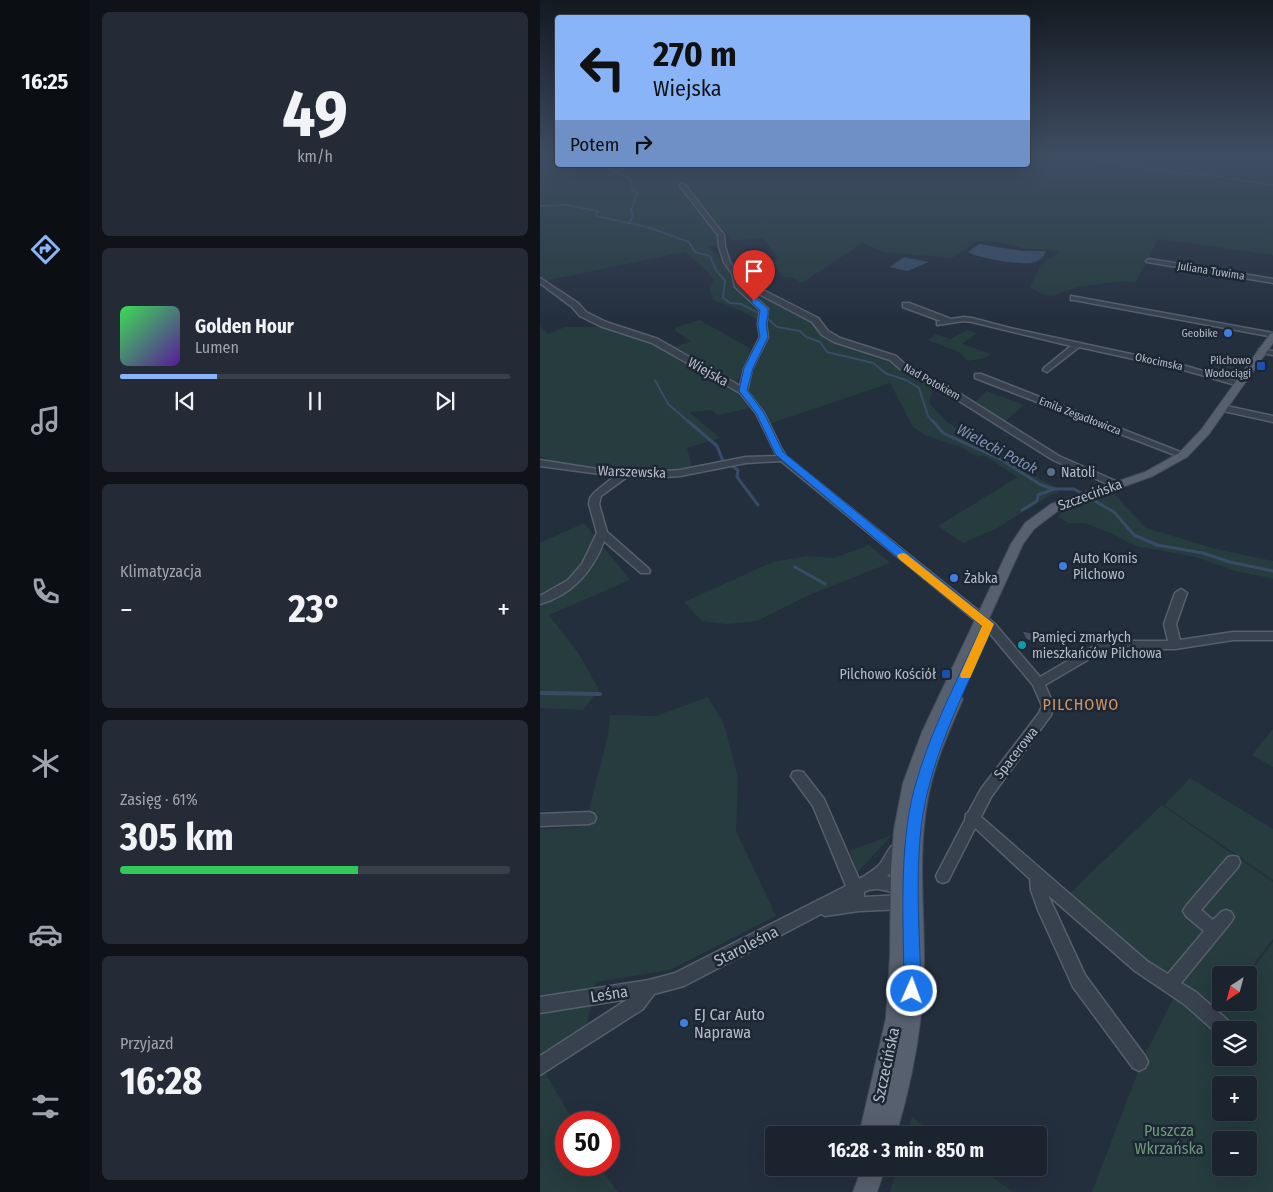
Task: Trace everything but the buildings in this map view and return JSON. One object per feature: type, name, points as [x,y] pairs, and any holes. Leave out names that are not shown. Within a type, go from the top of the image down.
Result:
[{"type":"main road","points":[[1222,408],[1240,383],[1268,352],[1273,335]]},
{"type":"main road","name":"Szczecińska","points":[[872,1126],[895,1025],[903,895],[903,830],[908,797],[918,761],[985,622],[999,598],[1008,566],[1020,539],[1029,526],[1048,512],[1072,500],[1156,471],[1183,455],[1193,446],[1222,408]]},
{"type":"main road","name":"Szczecińska","points":[[887,1126],[909,1034],[914,959],[903,895],[924,777],[985,622]]},
{"type":"main road","points":[[860,1192],[863,1176]]},
{"type":"main road","points":[[865,1192],[871,1176]]},
{"type":"street","points":[[701,210],[721,234],[722,247],[727,262],[735,274],[739,287],[764,309],[765,315],[762,324],[764,337],[748,368],[743,391]]},
{"type":"street","name":"Juliana Tuwima","points":[[1149,261],[1273,281]]},
{"type":"street","name":"Wiejska","points":[[540,280],[575,305],[583,314],[604,324],[655,341],[743,391],[760,413],[776,448],[783,458],[985,622]]},
{"type":"street","name":"Nad Potokiem","points":[[745,293],[762,293],[815,320],[825,333],[837,340],[893,358],[903,367],[959,397],[1067,464],[1117,485]]},
{"type":"street","points":[[1074,298],[1273,335]]},
{"type":"street","name":"Okocimska","points":[[906,305],[952,322]]},
{"type":"street","name":"Okocimska","points":[[940,323],[964,319],[972,320],[1006,330],[1186,368],[1240,383]]},
{"type":"street","points":[[1047,370],[1077,345]]},
{"type":"street","name":"Emila Zegadłowicza","points":[[978,376],[1183,455]]},
{"type":"street","points":[[1222,408],[1273,419]]},
{"type":"street","name":"Warszewska","points":[[540,463],[624,474],[665,475],[746,460],[783,458]]},
{"type":"street","points":[[540,600],[563,590],[580,576],[594,555],[602,533],[595,498],[624,474]]},
{"type":"street","points":[[602,533],[645,571]]},
{"type":"street","points":[[1175,644],[1170,624],[1181,593]]},
{"type":"street","name":"Spacerowa","points":[[942,876],[971,818],[986,793],[1045,714],[1048,706],[1038,683],[985,622]]},
{"type":"street","points":[[1038,683],[1102,647],[1125,644],[1175,644],[1233,636],[1273,636]]},
{"type":"street","points":[[798,776],[819,803],[860,892],[892,860],[898,849],[903,830]]},
{"type":"street","points":[[540,820],[589,818]]},
{"type":"street","points":[[971,818],[1141,966],[1190,998],[1216,1021]]},
{"type":"street","points":[[1214,930],[1191,911],[1233,862]]},
{"type":"street","points":[[1037,876],[1039,890],[1046,910],[1079,981],[1139,1062]]},
{"type":"street","name":"Staroleśna","points":[[678,980],[815,911],[883,882],[903,895]]},
{"type":"street","name":"Staroleśna","points":[[860,892],[903,895]]},
{"type":"street","points":[[1170,985],[1179,971],[1226,917]]},
{"type":"street","name":"Leśna","points":[[540,1005],[649,988],[678,980]]},
{"type":"street","points":[[540,1066],[637,1003],[649,988]]},
{"type":"green space","points":[[540,210],[1273,210],[1273,255],[1158,239],[1136,282],[1120,281],[1078,287],[1053,296],[1044,295],[1031,288],[1031,285],[1041,265],[1060,251],[1021,248],[996,242],[976,241],[952,258],[883,252],[862,243],[802,283],[791,277],[785,278],[770,261],[779,259],[763,238],[733,241],[717,223],[711,223],[718,234],[719,245],[708,247],[722,260],[738,288],[744,294],[761,294],[815,321],[825,335],[887,358],[929,384],[932,393],[929,403],[947,422],[968,434],[973,432],[1001,448],[998,449],[1025,471],[1056,487],[1059,493],[1049,496],[997,528],[963,543],[938,526],[1018,477],[983,455],[978,457],[961,447],[925,435],[913,427],[890,383],[766,425],[743,391],[767,327],[742,311],[713,300],[710,288],[714,280],[708,272],[685,252],[544,281],[540,277]]},
{"type":"green space","points":[[700,320],[751,349],[736,385],[672,348],[691,341],[675,331],[676,327]]},
{"type":"green space","points":[[540,326],[548,334],[565,327],[610,327],[651,342],[737,393],[750,408],[718,415],[712,410],[689,412],[720,438],[687,448],[692,467],[661,472],[613,470],[553,462],[540,456]]},
{"type":"green space","points":[[967,330],[977,333],[962,344],[991,354],[984,358],[967,361],[961,353],[928,340],[936,334],[950,339]]},
{"type":"green space","points":[[1221,358],[1241,361],[1227,378],[1209,373]]},
{"type":"green space","points":[[987,391],[1024,405],[1003,423],[973,404]]},
{"type":"green space","points":[[1114,494],[1146,528],[1216,549],[1273,561],[1273,579],[1236,571],[1196,557],[1136,546],[1085,523],[1068,523],[1057,516],[1074,506]]},
{"type":"green space","points":[[584,523],[630,580],[549,615],[579,654],[599,690],[583,710],[540,708],[540,543]]},
{"type":"green space","points":[[869,545],[890,563],[809,595],[757,621],[726,624],[702,621],[684,602],[773,562],[809,556],[834,558]]},
{"type":"green space","points":[[708,697],[724,724],[738,778],[736,831],[776,916],[670,970],[596,982],[587,1025],[543,1052],[547,1076],[568,1111],[555,1111],[555,1176],[606,1176],[618,1192],[540,1192],[540,829],[577,827],[588,813],[608,735],[610,715],[656,716]]},
{"type":"green space","points":[[1273,729],[1273,767],[1252,755]]},
{"type":"green space","points":[[1190,778],[1273,829],[1273,880],[1164,805]]},
{"type":"green space","points":[[1162,805],[1273,882],[1273,939],[1253,966],[1212,966],[1212,1010],[1143,960],[1069,894]]},
{"type":"green space","points":[[892,835],[857,873],[850,851]]},
{"type":"green space","name":"Puszcza Wkrzańska","points":[[1273,942],[1273,1192],[1092,1192],[1143,1059],[1175,995],[1217,1017],[1222,1011],[1258,1011],[1258,966],[1255,966]]},
{"type":"green space","points":[[912,1117],[924,1126],[909,1126]]},
{"type":"green space","points":[[895,1176],[991,1176],[1013,1192],[890,1192]]},
{"type":"water","points":[[979,244],[1022,251],[1046,251],[1036,262],[1017,263],[989,259],[968,252]]},
{"type":"water","points":[[904,257],[929,262],[907,271],[890,267]]},
{"type":"waterway","name":"Wielecki Potok","points":[[591,210],[598,211],[596,216],[647,227],[689,242],[695,252],[710,256],[716,270],[725,281],[723,298],[730,303],[741,304],[757,312]]},
{"type":"waterway","points":[[630,222],[633,216],[631,210]]},
{"type":"waterway","name":"Wielecki Potok","points":[[767,318],[777,327],[800,331],[806,337],[820,342],[827,352],[873,363],[887,374],[906,380],[919,388],[928,416],[934,423]]},
{"type":"waterway","points":[[655,380],[668,404],[690,423]]},
{"type":"waterway","points":[[688,421],[717,446],[723,461]]},
{"type":"waterway","name":"Wielecki Potok","points":[[933,421],[943,433],[1002,460],[1041,485],[1054,489]]},
{"type":"waterway","points":[[732,466],[738,470],[737,477],[758,505]]},
{"type":"waterway","points":[[1022,510],[1037,501],[1038,495],[1054,489]]},
{"type":"waterway","name":"Wielecki Potok","points":[[1054,489],[1074,489],[1114,512],[1134,535],[1157,545],[1203,553],[1230,562],[1273,571]]},
{"type":"waterway","points":[[795,567],[825,584]]},
{"type":"waterway","points":[[540,693],[600,694]]},
{"type":"slow traffic","points":[[903,556],[988,624],[966,675]]},
{"type":"place","name":"Geobike","points":[[1228,333]]},
{"type":"place","name":"Pilchowo Wodociągi","points":[[1261,366]]},
{"type":"place","name":"Natoli","points":[[1051,472]]},
{"type":"place","name":"Auto Komis Pilchowo","points":[[1063,566]]},
{"type":"place","name":"Żabka","points":[[954,578]]},
{"type":"place","name":"Pamięci zmarłych mieszkańców Pilchowa","points":[[1022,645]]},
{"type":"place","name":"Pilchowo Kościół","points":[[946,674]]},
{"type":"place","name":"EJ Car Auto Naprawa","points":[[684,1023]]},
{"type":"district","name":"PILCHOWO","points":[[1081,704]]},
{"type":"route","points":[[754,301],[764,309],[765,315],[762,324],[764,337],[748,368],[743,391],[760,413],[779,453],[919,570],[988,624],[940,733],[921,790],[914,831],[912,869],[911,895],[914,959],[912,991]]}]
